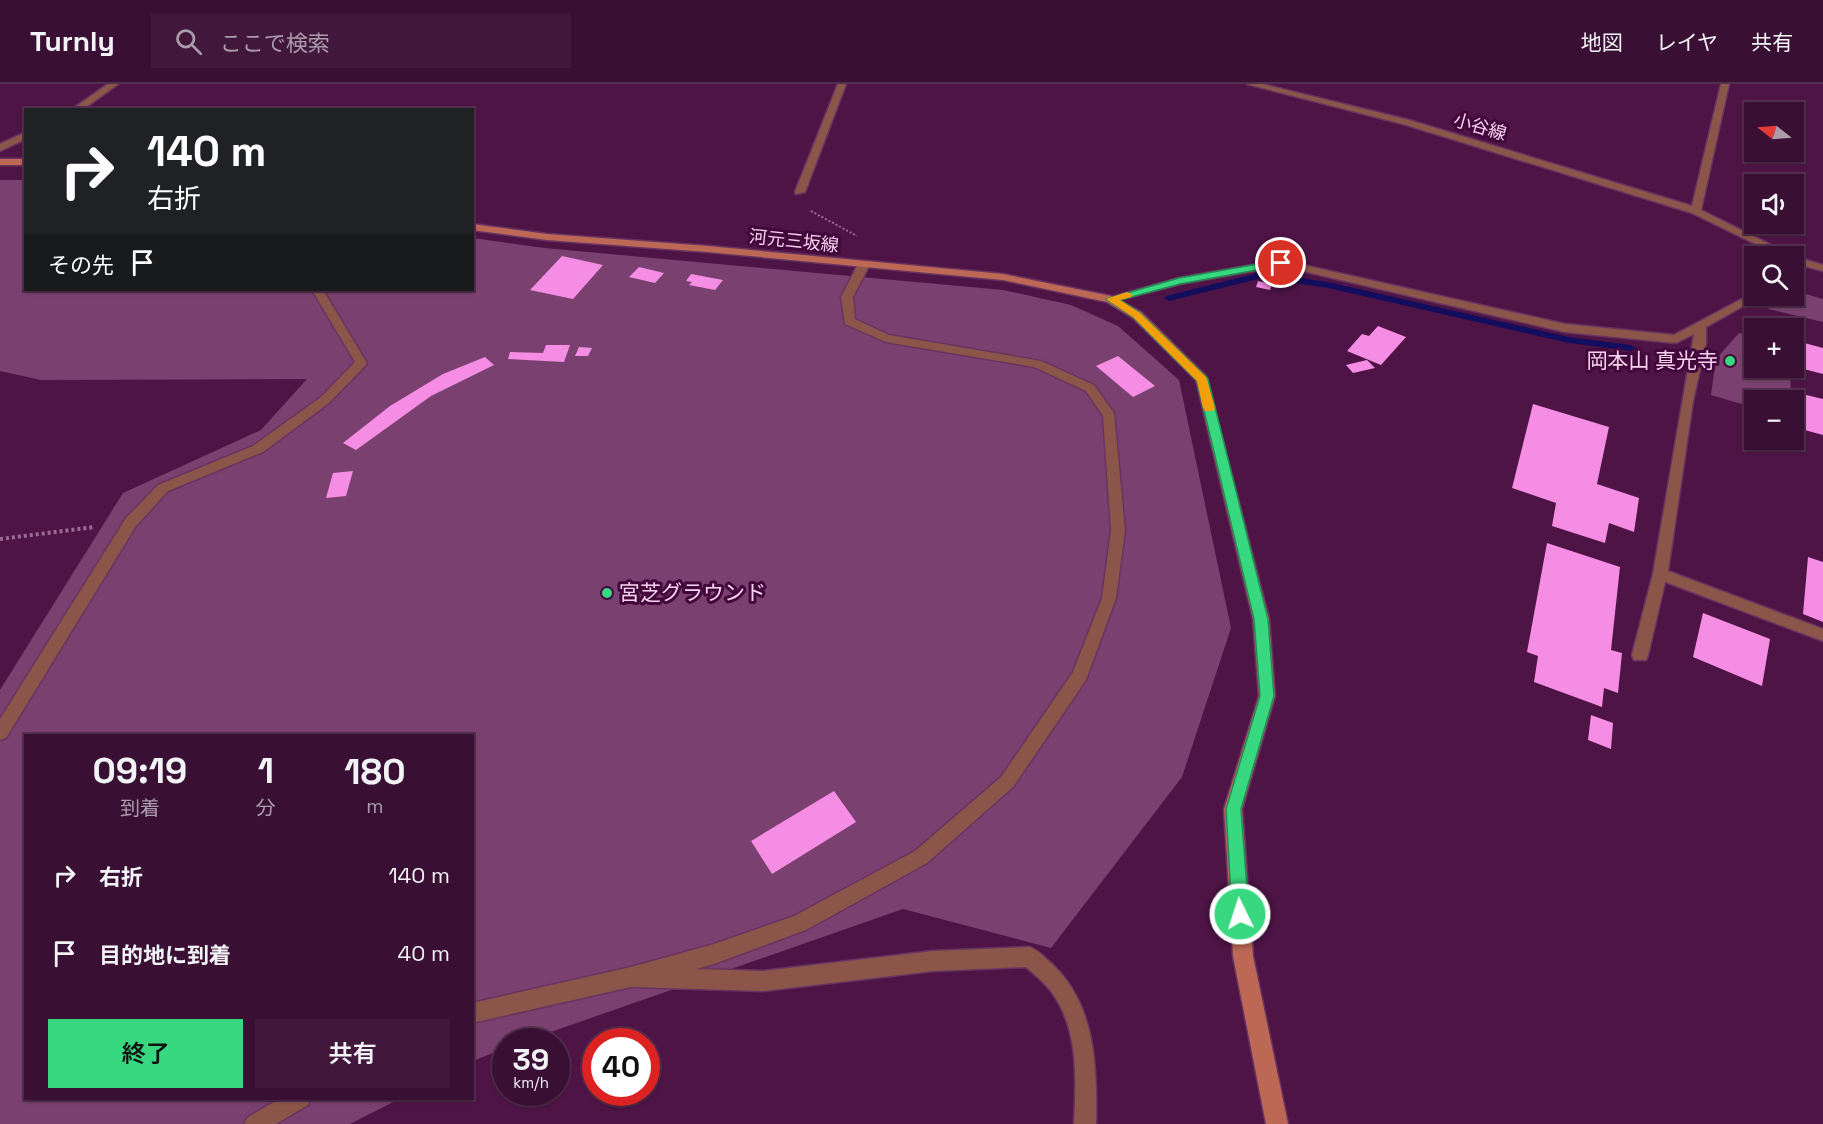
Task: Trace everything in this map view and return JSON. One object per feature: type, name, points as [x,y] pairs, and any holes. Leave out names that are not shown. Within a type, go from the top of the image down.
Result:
[{"type":"street","points":[[78,108],[114,84]]},
{"type":"street","points":[[800,192],[842,84]]},
{"type":"street","name":"小谷線","points":[[1251,84],[1406,122],[1543,162],[1696,211],[1768,246]]},
{"type":"street","points":[[1696,211],[1725,84]]},
{"type":"street","points":[[0,148],[24,136]]},
{"type":"street","points":[[0,162],[24,162]]},
{"type":"street","name":"河元三坂線","points":[[474,227],[548,237],[1003,277],[1111,299]]},
{"type":"street","points":[[1111,299],[1179,281],[1281,263],[1565,328],[1676,339],[1744,301]]},
{"type":"street","points":[[1804,263],[1823,268]]},
{"type":"street","points":[[474,1013],[631,977],[714,954],[800,923],[921,857],[1007,782],[1080,675],[1109,598],[1118,530],[1109,416],[1090,388],[1037,364],[886,338],[849,321],[847,297],[864,264]]},
{"type":"street","points":[[0,733],[131,522],[163,488],[258,449],[325,400],[361,363],[319,291]]},
{"type":"street","points":[[1111,299],[1137,315],[1202,379],[1261,619],[1267,696],[1233,809],[1243,956],[1277,1124]]},
{"type":"street","points":[[1640,656],[1660,574],[1687,401],[1700,343],[1700,327]]},
{"type":"street","points":[[1660,574],[1823,635]]},
{"type":"street","points":[[631,977],[763,981],[933,961],[1030,957],[1061,989],[1078,1019],[1087,1078],[1085,1124]]},
{"type":"street","points":[[255,1124],[297,1100]]},
{"type":"path","points":[[800,192],[811,212],[861,238]]},
{"type":"path","points":[[0,539],[131,522]]},
{"type":"shaded area","points":[[0,180],[24,180],[24,291],[474,291],[474,238],[544,248],[1003,290],[1071,305],[1118,326],[1179,380],[1231,628],[1182,777],[1051,948],[903,909],[562,1028],[492,1028],[492,1053],[474,1061],[474,734],[24,734],[24,1100],[397,1100],[350,1124],[0,1124],[0,690],[123,493],[261,430],[307,379],[41,380],[0,371]]},
{"type":"shaded area","points":[[1804,294],[1823,299],[1823,322],[1768,309],[1772,306],[1804,306]]},
{"type":"shaded area","points":[[1739,333],[1744,335],[1744,378],[1790,378],[1791,390],[1744,390],[1744,405],[1711,395],[1716,359]]},
{"type":"building","points":[[562,256],[603,265],[573,299],[530,290]]},
{"type":"building","points":[[639,267],[664,273],[655,283],[629,277]]},
{"type":"building","points":[[691,274],[723,280],[715,290],[689,285],[692,282],[686,281]]},
{"type":"building","points":[[1258,281],[1272,284],[1270,290],[1256,287]]},
{"type":"building","points":[[1378,326],[1406,337],[1381,365],[1347,351],[1362,334],[1369,336]]},
{"type":"building","points":[[1804,343],[1823,348],[1823,374],[1804,369]]},
{"type":"building","points":[[546,345],[570,345],[564,362],[508,359],[510,352],[543,353]]},
{"type":"building","points":[[579,347],[592,348],[588,356],[575,356]]},
{"type":"building","points":[[1118,356],[1155,386],[1133,397],[1096,366]]},
{"type":"building","points":[[485,357],[494,365],[431,396],[356,450],[343,443],[390,406],[443,374]]},
{"type":"building","points":[[1367,360],[1375,368],[1353,373],[1346,365]]},
{"type":"building","points":[[1804,394],[1823,399],[1823,435],[1804,430]]},
{"type":"building","points":[[1533,404],[1609,427],[1597,484],[1639,498],[1634,532],[1609,523],[1605,543],[1552,526],[1556,503],[1512,488]]},
{"type":"building","points":[[353,471],[346,496],[326,498],[333,473]]},
{"type":"building","points":[[1547,543],[1620,567],[1611,650],[1622,653],[1618,693],[1604,688],[1602,707],[1534,682],[1538,656],[1527,652]]},
{"type":"building","points":[[1808,557],[1823,562],[1823,622],[1803,614]]},
{"type":"building","points":[[1703,613],[1770,639],[1762,686],[1693,657]]},
{"type":"building","points":[[1591,715],[1613,723],[1611,749],[1588,740]]},
{"type":"building","points":[[834,791],[856,822],[772,874],[751,841]]},
{"type":"waterway","points":[[1169,298],[1262,275],[1328,285],[1569,340],[1631,348]]},
{"type":"slow traffic","points":[[1127,295],[1111,299],[1137,315],[1202,379],[1209,408]]},
{"type":"place","name":"岡本山 真光寺","points":[[1730,361]]},
{"type":"place","name":"宮芝グラウンド","points":[[607,593]]},
{"type":"route","points":[[1240,914],[1233,809],[1267,696],[1261,619],[1202,379],[1137,315],[1111,299],[1179,281],[1281,263]]}]
